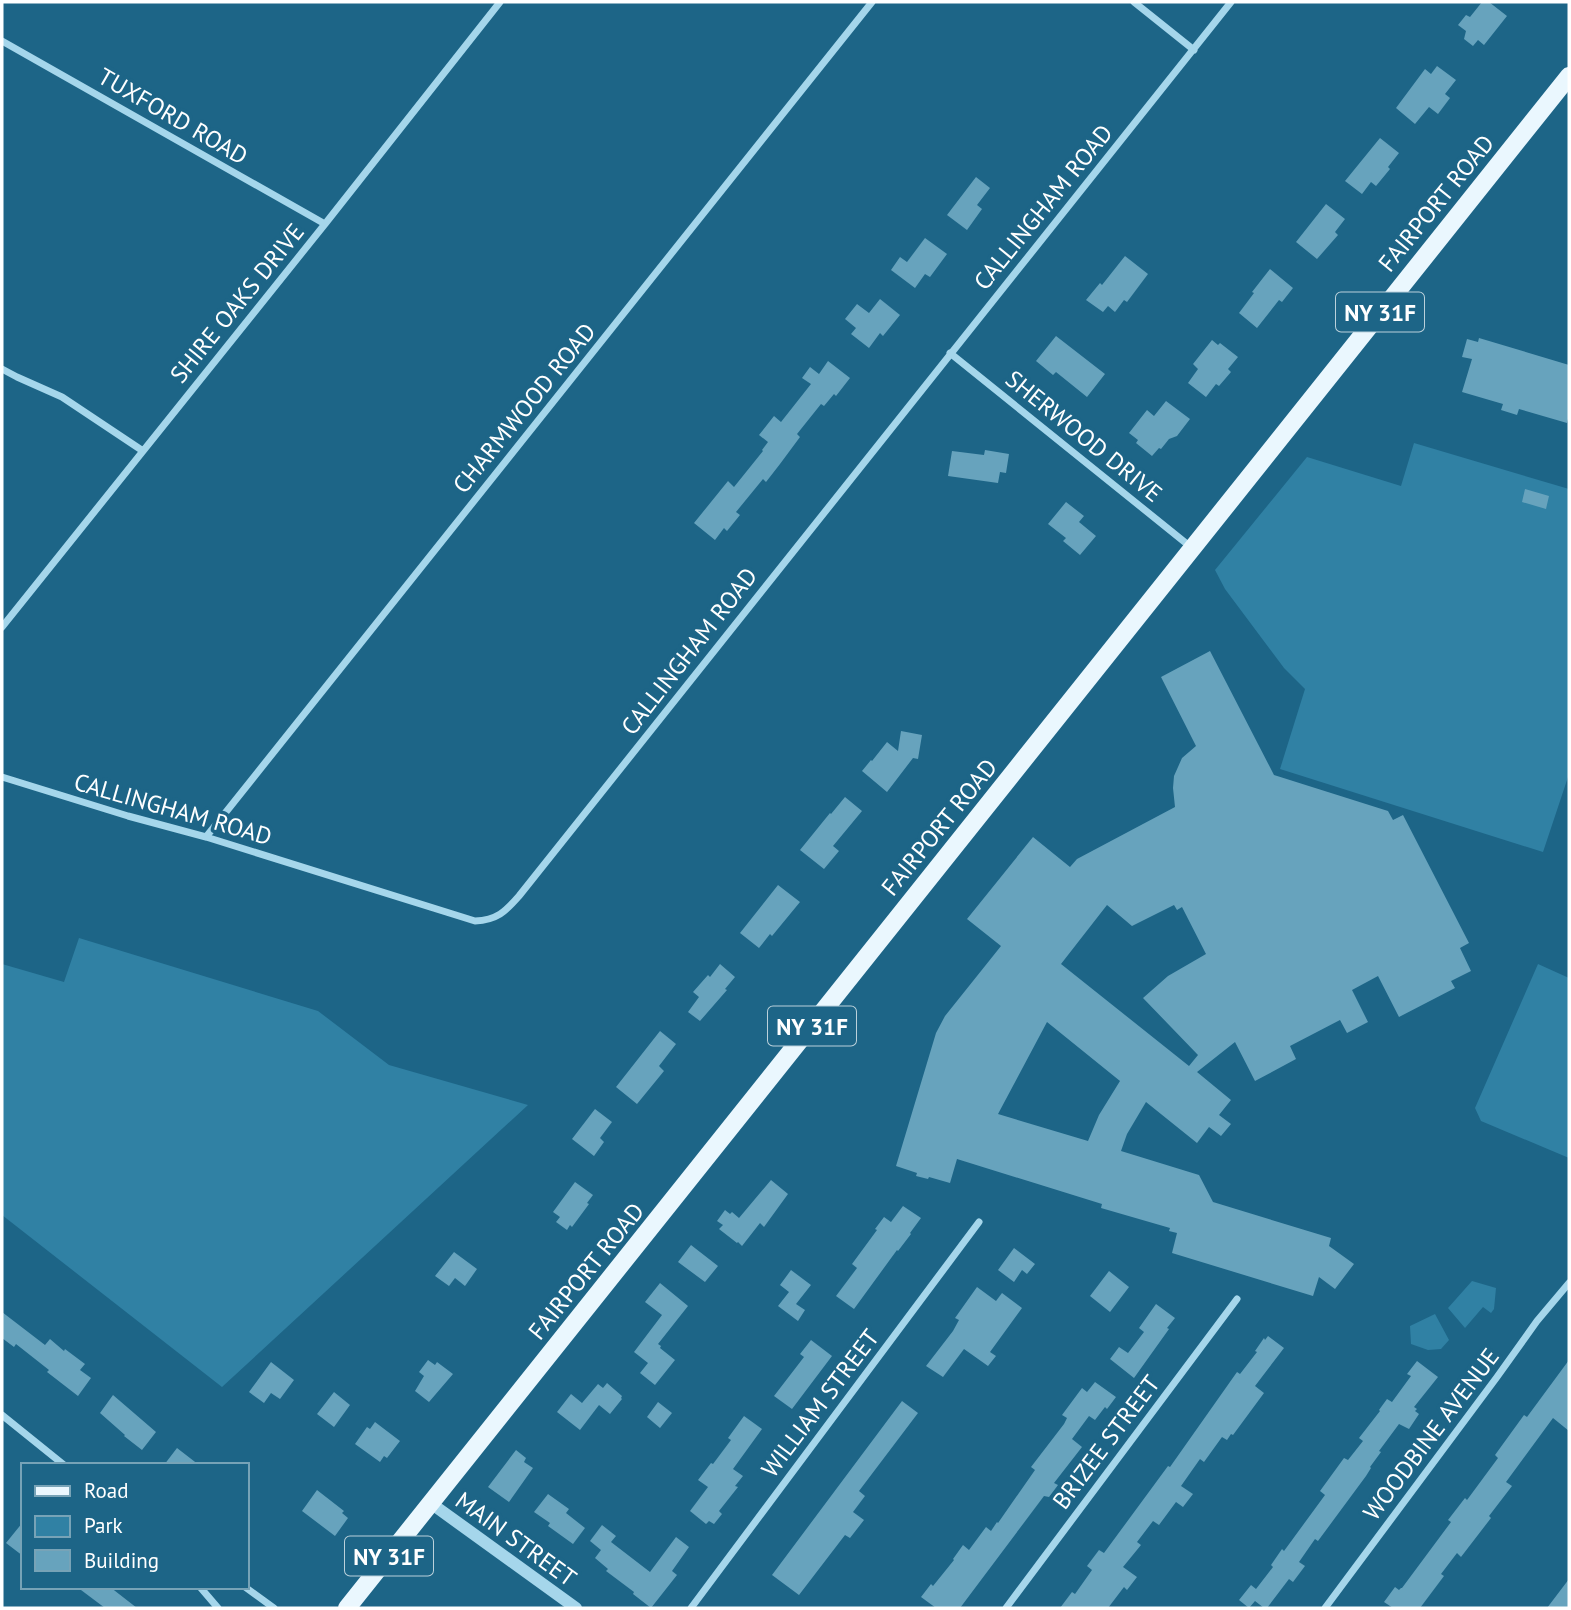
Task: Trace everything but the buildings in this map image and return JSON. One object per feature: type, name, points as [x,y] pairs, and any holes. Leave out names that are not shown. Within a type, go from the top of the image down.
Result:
[{"type":"main road","name":"FAIRPORT ROAD","points":[[347,1608],[1569,76]]},
{"type":"street","name":"SHIRE OAKS DRIVE","points":[[2,627],[500,2]]},
{"type":"street","name":"CHARMWOOD ROAD","points":[[206,837],[872,2]]},
{"type":"street","points":[[1134,2],[1194,50]]},
{"type":"street","name":"CALLINGHAM ROAD","points":[[2,777],[475,920],[488,920],[498,916],[519,896],[1231,2]]},
{"type":"street","name":"TUXFORD ROAD","points":[[2,41],[324,224]]},
{"type":"street","name":"SHERWOOD DRIVE","points":[[950,353],[1193,548]]},
{"type":"street","points":[[2,369],[62,397],[143,451]]},
{"type":"street","name":"WILLIAM STREET","points":[[691,1608],[979,1222]]},
{"type":"street","name":"WOODBINE AVENUE","points":[[1325,1608],[1537,1321],[1569,1283]]},
{"type":"street","name":"BRIZEE STREET","points":[[1006,1608],[1237,1299]]},
{"type":"street","points":[[2,1415],[62,1463]]},
{"type":"street","name":"MAIN STREET","points":[[432,1504],[576,1608]]},
{"type":"street","points":[[202,1589],[218,1608]]},
{"type":"street","points":[[248,1589],[274,1608]]},
{"type":"green space","points":[[1414,443],[1569,489],[1569,774],[1543,852],[1280,769],[1305,689],[1284,668],[1225,589],[1215,570],[1307,457],[1401,486]]},
{"type":"green space","points":[[79,938],[318,1011],[389,1065],[528,1105],[222,1387],[2,1215],[2,964],[64,982]]},
{"type":"green space","points":[[1538,964],[1569,978],[1569,1158],[1481,1121],[1475,1108]]},
{"type":"green space","points":[[1472,1281],[1496,1288],[1494,1309],[1491,1313],[1483,1307],[1465,1328],[1448,1308]]},
{"type":"green space","points":[[1435,1314],[1449,1340],[1441,1349],[1428,1350],[1411,1344],[1410,1326]]}]
